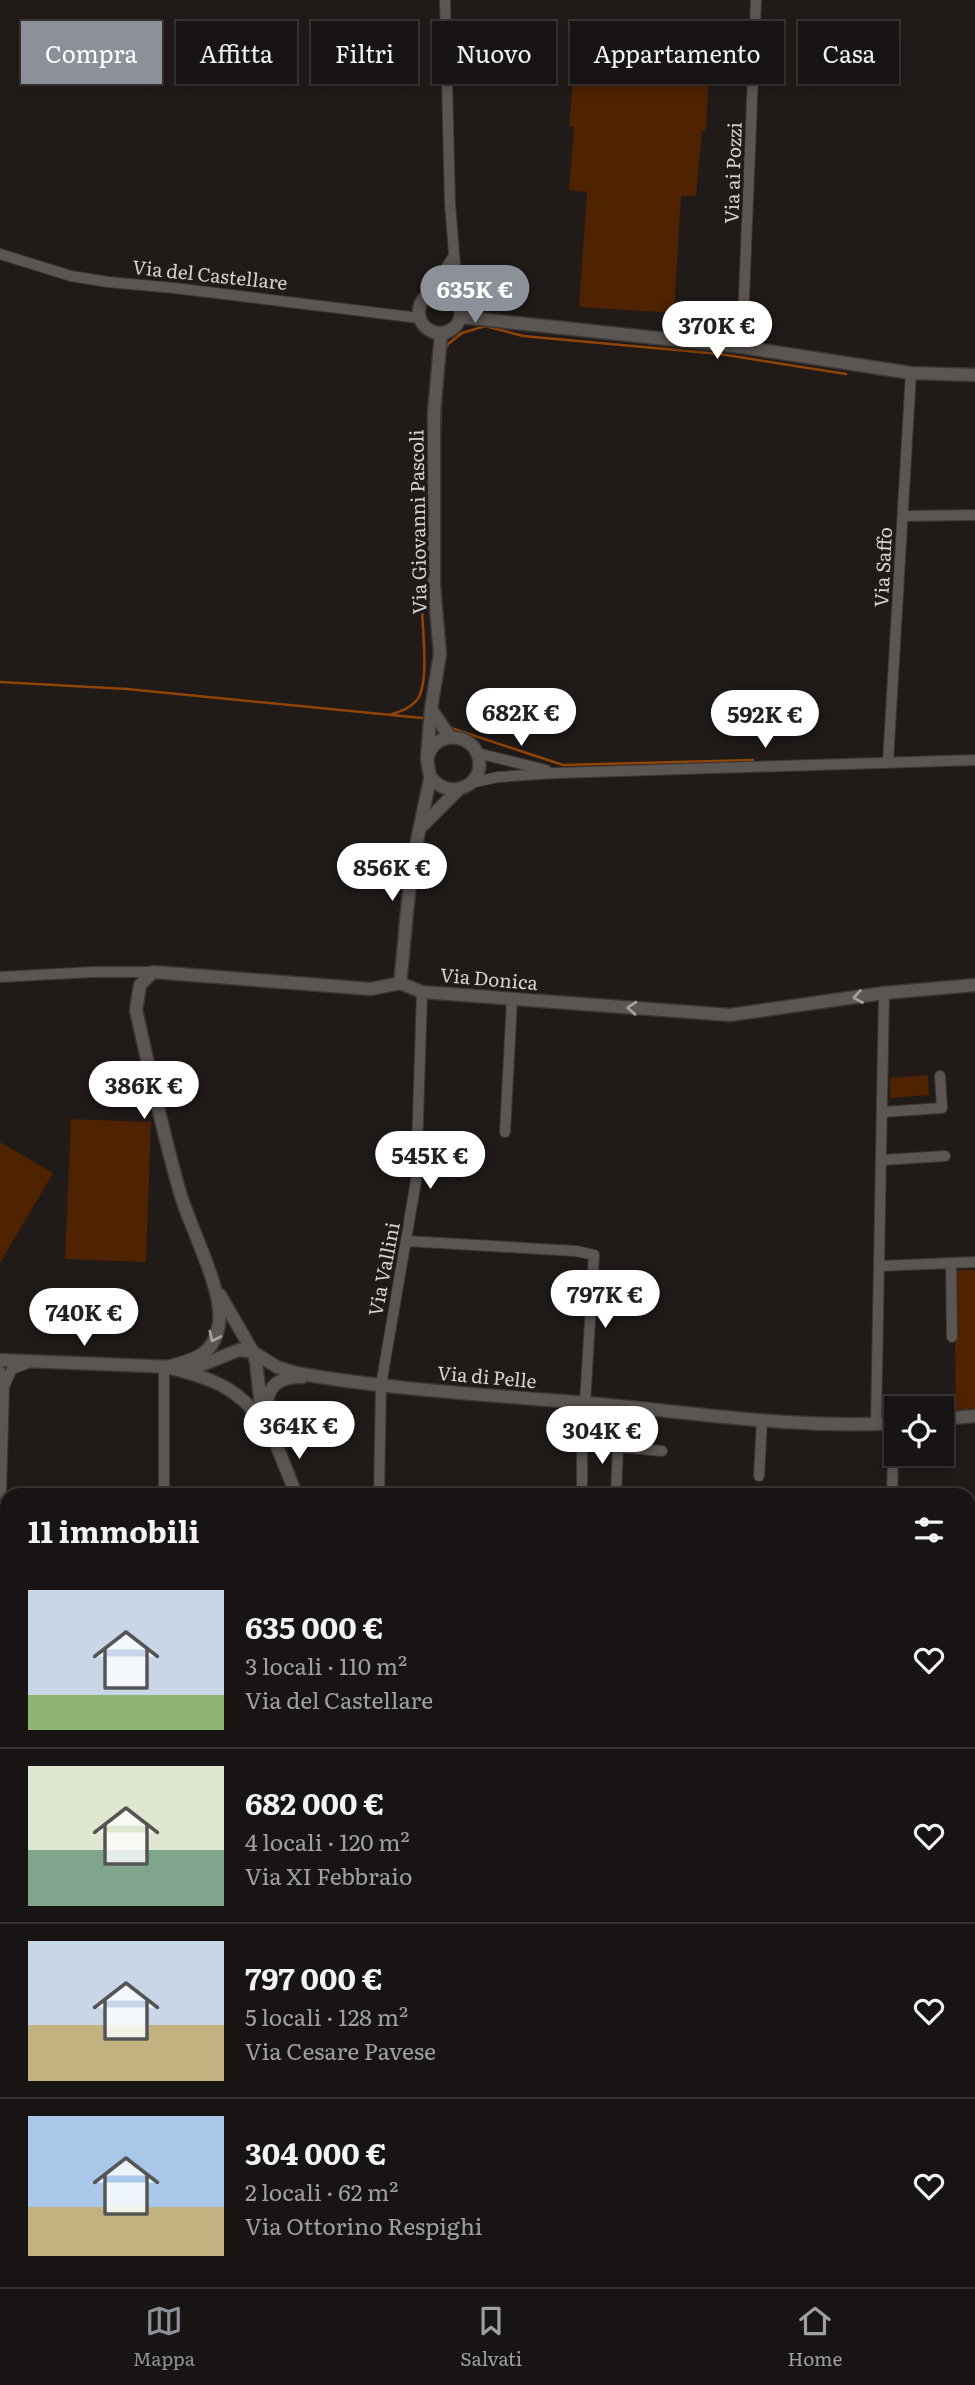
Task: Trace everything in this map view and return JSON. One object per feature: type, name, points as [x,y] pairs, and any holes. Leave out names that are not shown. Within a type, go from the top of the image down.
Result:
[{"type":"street","points":[[441,334],[456,327],[460,317],[454,256],[445,0]]},
{"type":"street","name":"Via ai Pozzi","points":[[742,346],[756,0]]},
{"type":"street","name":"Via del Castellare","points":[[0,254],[71,276],[108,282],[419,318],[428,330],[441,334]]},
{"type":"street","points":[[419,318],[419,306],[454,256]]},
{"type":"street","points":[[430,293],[446,292],[458,301]]},
{"type":"street","points":[[460,317],[742,346],[911,373],[975,375]]},
{"type":"street","name":"Via Giovanni Pascoli","points":[[400,983],[414,857],[430,776],[427,758],[431,709],[440,654],[434,585],[434,413],[441,334]]},
{"type":"street","name":"Via Saffo","points":[[888,762],[911,373]]},
{"type":"street","points":[[903,516],[975,515]]},
{"type":"street","points":[[431,709],[450,737]]},
{"type":"street","points":[[420,828],[478,772],[480,762],[472,745],[465,740],[450,737],[435,744],[427,758]]},
{"type":"street","points":[[477,753],[557,773]]},
{"type":"street","points":[[430,776],[441,787],[450,790],[498,777],[557,773],[975,760]]},
{"type":"street","points":[[153,972],[141,985],[136,1010],[181,1197],[211,1280],[219,1311],[214,1340],[198,1359],[165,1367]]},
{"type":"street","points":[[0,977],[153,972],[371,989],[400,983]]},
{"type":"street","name":"Via Donica","points":[[400,983],[422,992],[730,1015],[884,993],[975,985]]},
{"type":"street","name":"Via Vallini","points":[[379,1488],[381,1385],[416,1181],[422,992]]},
{"type":"street","points":[[876,1424],[884,993]]},
{"type":"street","points":[[505,1132],[512,1000]]},
{"type":"street","points":[[883,1112],[942,1108],[940,1076]]},
{"type":"street","points":[[882,1160],[945,1156]]},
{"type":"street","points":[[406,1241],[576,1251],[594,1255],[584,1403],[582,1488]]},
{"type":"street","points":[[880,1266],[975,1262]]},
{"type":"street","points":[[951,1263],[952,1337]]},
{"type":"street","points":[[211,1280],[253,1352],[261,1406],[293,1488]]},
{"type":"street","points":[[0,1360],[199,1366],[235,1351],[253,1352]]},
{"type":"street","name":"Via di Pelle","points":[[253,1352],[277,1367],[316,1376],[381,1385],[762,1421],[884,1424]]},
{"type":"street","points":[[1,1488],[5,1388],[8,1374],[15,1367],[42,1363]]},
{"type":"street","points":[[165,1367],[198,1375],[242,1397],[273,1439]]},
{"type":"street","points":[[164,1488],[165,1367]]},
{"type":"street","points":[[0,1371],[5,1388]]},
{"type":"street","points":[[273,1439],[267,1404],[270,1389],[288,1377],[316,1376]]},
{"type":"street","points":[[954,1418],[975,1416]]},
{"type":"street","points":[[759,1476],[762,1421]]},
{"type":"street","points":[[583,1441],[662,1451]]},
{"type":"street","points":[[617,1488],[618,1447]]},
{"type":"street","points":[[891,1488],[893,1466]]},
{"type":"shaded area","points":[[573,84],[708,84],[706,131],[702,131],[696,196],[681,196],[674,313],[579,307],[587,192],[569,190],[574,127],[569,126]]},
{"type":"shaded area","points":[[928,1075],[929,1095],[890,1098],[890,1078]]},
{"type":"shaded area","points":[[71,1119],[151,1122],[146,1262],[65,1259]]},
{"type":"shaded area","points":[[0,1142],[53,1173],[0,1263]]},
{"type":"shaded area","points":[[954,1270],[975,1270],[975,1411],[956,1413]]},
{"type":"waterway","points":[[445,351],[448,344],[462,333],[485,326],[523,336],[720,354],[846,374]]},
{"type":"waterway","points":[[440,431],[441,406]]},
{"type":"waterway","points":[[392,714],[412,705],[421,692],[424,669],[422,605]]},
{"type":"waterway","points":[[0,682],[127,689],[422,718]]},
{"type":"waterway","points":[[451,728],[563,765],[753,760]]}]
